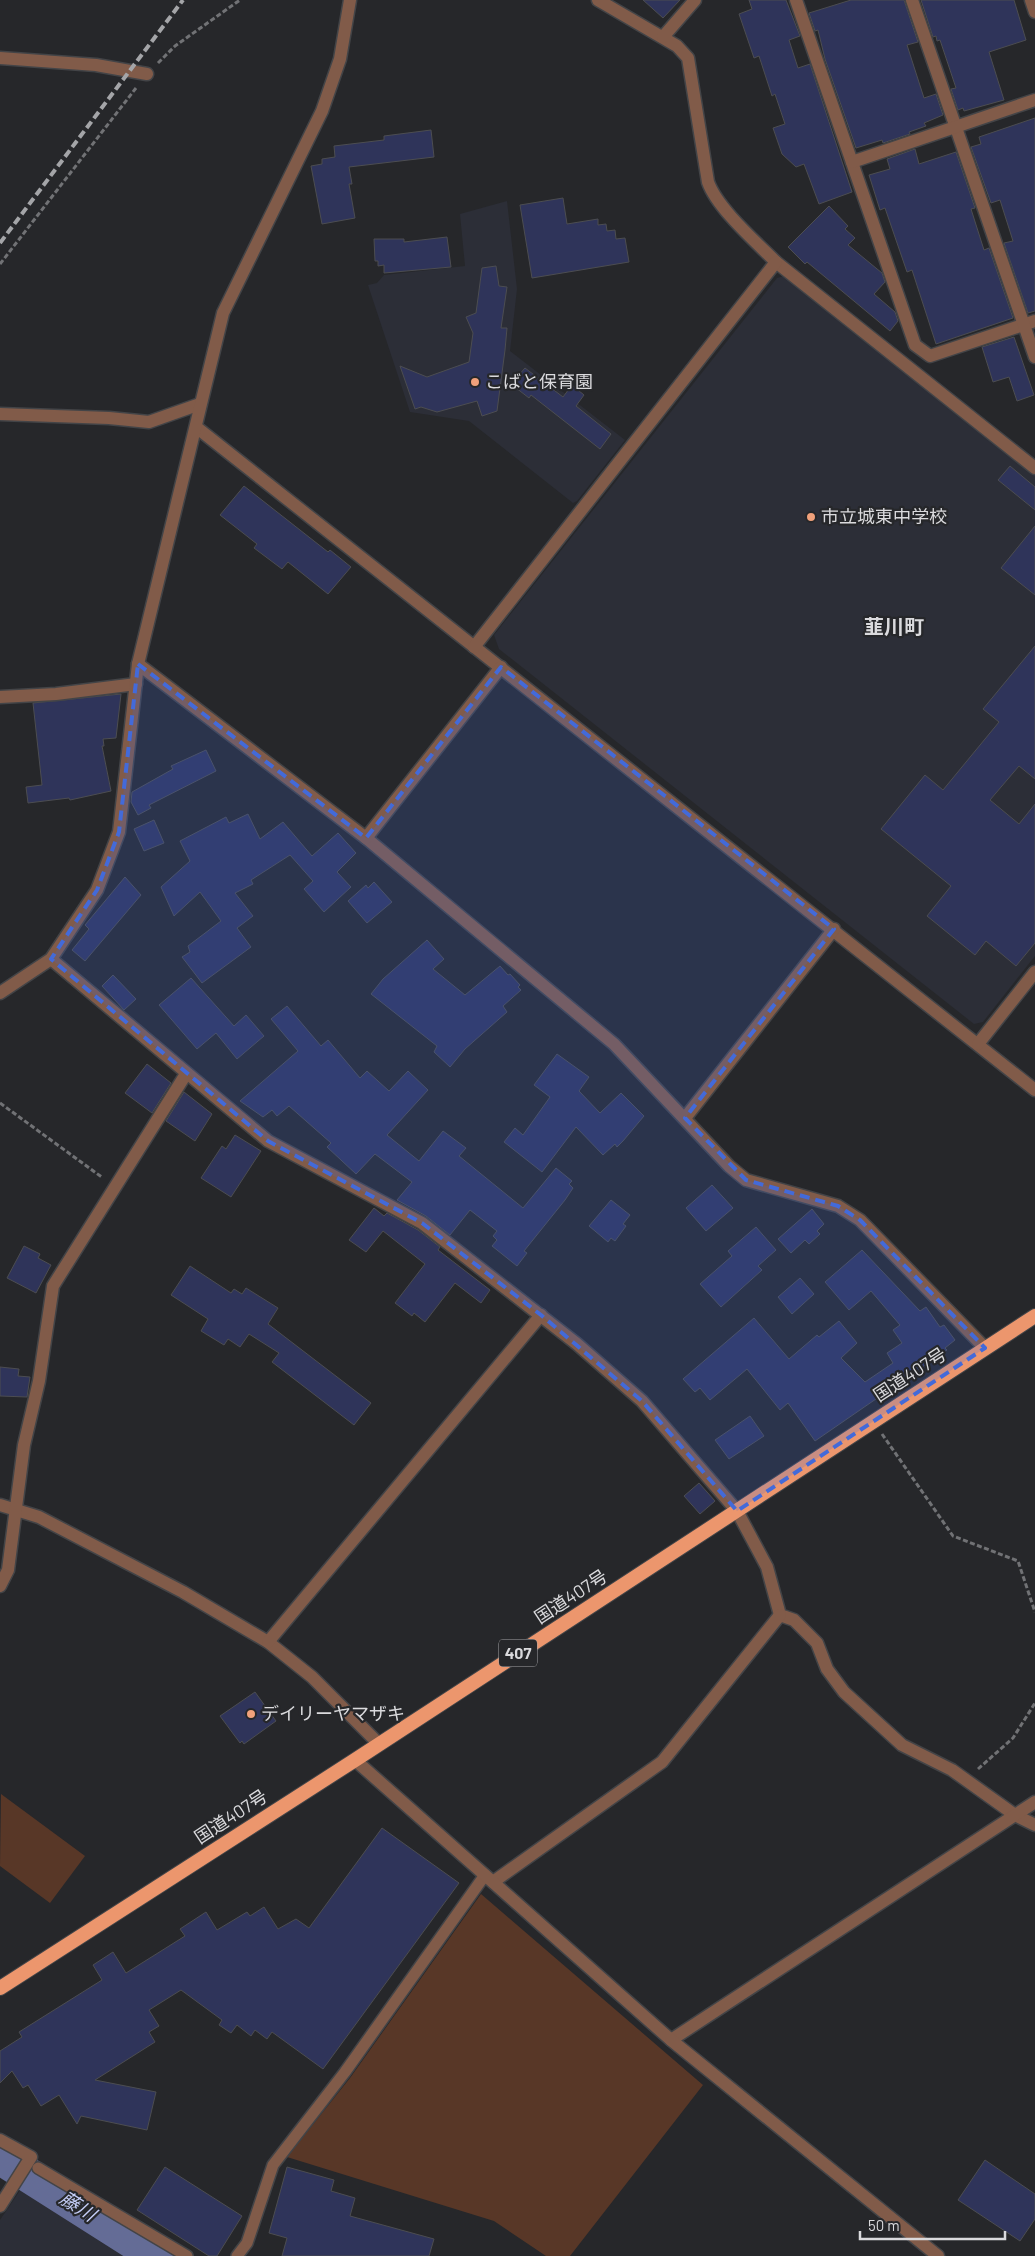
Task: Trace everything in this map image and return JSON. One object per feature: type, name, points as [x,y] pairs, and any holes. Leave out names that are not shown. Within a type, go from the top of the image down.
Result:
[{"type":"highway","name":"国道407号","points":[[0,1988],[355,1760],[1035,1316]]},
{"type":"street","points":[[0,993],[51,959],[97,890],[119,832],[138,664],[196,428],[200,404],[227,304],[322,111],[340,60],[350,0]]},
{"type":"street","points":[[598,0],[677,46],[688,58],[712,194],[776,262],[1035,468]]},
{"type":"street","points":[[663,38],[695,0]]},
{"type":"street","points":[[796,0],[915,345],[930,356],[1030,322]]},
{"type":"street","points":[[912,0],[956,127],[1030,322],[1035,357]]},
{"type":"street","points":[[1031,0],[1035,12]]},
{"type":"street","points":[[0,58],[96,65],[147,74]]},
{"type":"street","points":[[852,162],[1035,100]]},
{"type":"street","points":[[474,646],[776,262]]},
{"type":"street","points":[[0,414],[109,418],[149,422],[200,404]]},
{"type":"street","points":[[196,428],[834,929],[1035,1090]]},
{"type":"street","points":[[138,664],[366,838],[614,1044],[729,1166],[746,1180],[838,1206],[860,1220],[985,1348]]},
{"type":"street","points":[[366,838],[501,667]]},
{"type":"street","points":[[0,697],[56,694],[136,684]]},
{"type":"street","points":[[685,1118],[834,929]]},
{"type":"street","points":[[51,959],[268,1141],[422,1223],[541,1315],[642,1402],[737,1511],[767,1567],[780,1616]]},
{"type":"street","points":[[978,1044],[1035,972]]},
{"type":"street","points":[[0,1586],[8,1570],[14,1510],[24,1445],[39,1381],[53,1286],[186,1074]]},
{"type":"street","points":[[268,1642],[541,1315]]},
{"type":"street","points":[[0,1505],[39,1517],[182,1592],[268,1642],[312,1677],[379,1744]]},
{"type":"street","points":[[780,1616],[794,1620],[817,1643],[828,1669],[844,1692],[902,1745],[952,1770],[1015,1815],[1035,1824]]},
{"type":"street","points":[[489,1879],[662,1762],[780,1616]]},
{"type":"street","points":[[355,1760],[672,2040],[938,2256]]},
{"type":"street","points":[[672,2040],[1035,1802]]},
{"type":"street","points":[[0,2140],[32,2157],[32,2166],[16,2182],[0,2206]]},
{"type":"lane","points":[[237,2256],[247,2242],[273,2165],[489,1879]]},
{"type":"lane","points":[[32,2166],[187,2256]]},
{"type":"path","points":[[0,264],[147,74],[175,46],[240,0]]},
{"type":"path","points":[[0,1103],[115,1186]]},
{"type":"path","points":[[874,1421],[953,1536],[1018,1561],[1035,1612]]},
{"type":"path","points":[[966,1780],[1013,1738],[1035,1704]]},
{"type":"highlighted area","points":[[138,664],[366,838],[501,667],[834,929],[685,1118],[746,1180],[838,1206],[860,1220],[985,1348],[737,1511],[642,1401],[541,1315],[422,1223],[268,1141],[51,959],[97,890],[119,832]]},
{"type":"shaded area","name":"こばと保育園","points":[[507,201],[517,289],[510,351],[625,440],[577,501],[573,503],[469,421],[410,412],[368,285],[377,283],[384,275],[465,266],[460,214]]},
{"type":"shaded area","points":[[784,276],[1035,475],[1035,956],[983,1022],[974,1024],[499,649],[494,635],[777,278]]},
{"type":"shaded area","points":[[1,1794],[85,1856],[50,1903],[0,1866]]},
{"type":"shaded area","points":[[481,1894],[703,2085],[570,2256],[546,2256],[494,2221],[287,2157],[350,2078]]},
{"type":"shaded area","points":[[23,2186],[133,2256],[0,2256],[0,2220]]},
{"type":"building","points":[[643,0],[680,0],[663,18]]},
{"type":"building","points":[[749,0],[786,0],[800,36],[789,40],[798,68],[810,64],[852,192],[819,204],[804,164],[796,167],[782,154],[773,128],[785,124],[775,94],[772,96],[759,56],[754,58],[739,14],[752,9]]},
{"type":"building","points":[[851,0],[904,0],[918,42],[907,45],[924,98],[936,94],[943,115],[924,123],[926,126],[909,132],[910,134],[883,143],[882,140],[856,148],[825,59],[818,30],[815,31],[809,13]]},
{"type":"building","points":[[921,0],[1014,0],[1026,40],[989,52],[1004,100],[964,111],[963,108],[958,110],[951,89],[956,88],[940,40],[937,41],[936,36],[933,37]]},
{"type":"building","points":[[1035,118],[1035,311],[1028,313],[1004,243],[1013,241],[1000,200],[991,203],[971,147],[981,144],[979,137]]},
{"type":"building","points":[[431,130],[434,157],[349,167],[352,184],[349,184],[355,218],[322,224],[311,166],[322,164],[322,159],[335,157],[334,146],[384,140],[384,136]]},
{"type":"building","points":[[915,149],[919,164],[956,152],[975,208],[971,209],[984,250],[989,248],[1013,318],[936,344],[912,270],[907,272],[885,208],[880,210],[869,175],[890,169],[887,159]]},
{"type":"building","points":[[563,198],[567,224],[598,219],[598,225],[606,224],[607,231],[615,230],[616,239],[625,238],[629,262],[532,278],[520,205]]},
{"type":"building","points":[[829,206],[848,226],[845,229],[855,238],[848,245],[882,273],[885,282],[874,294],[895,312],[898,321],[890,331],[807,262],[805,264],[788,247]]},
{"type":"building","points":[[447,237],[451,267],[384,273],[384,265],[378,266],[378,261],[375,261],[374,239],[404,239],[404,242]]},
{"type":"building","points":[[496,266],[499,286],[507,287],[501,328],[507,328],[497,411],[482,416],[477,401],[437,412],[421,407],[415,409],[400,366],[427,377],[469,362],[473,333],[466,317],[476,313],[482,268]]},
{"type":"building","points":[[1014,337],[1034,395],[1017,401],[1009,377],[993,382],[982,347]]},
{"type":"building","points":[[525,368],[563,397],[572,385],[584,395],[576,406],[611,434],[600,449],[531,395],[529,398],[511,384]]},
{"type":"building","points":[[1010,466],[1035,487],[1035,510],[998,480]]},
{"type":"building","points":[[244,486],[328,552],[330,550],[351,567],[328,594],[288,562],[282,569],[254,548],[257,544],[220,515]]},
{"type":"building","points":[[1035,526],[1035,595],[1001,568]]},
{"type":"building","points":[[1035,646],[1035,779],[1019,766],[990,800],[1019,824],[1035,804],[1035,943],[1016,966],[986,941],[975,955],[927,916],[951,886],[881,829],[925,775],[943,790],[999,722],[983,709]]},
{"type":"building","points":[[121,694],[116,738],[103,739],[104,746],[102,746],[111,791],[70,800],[69,798],[28,803],[26,787],[42,785],[33,703]]},
{"type":"building","points":[[206,750],[216,771],[149,805],[151,808],[138,815],[131,802],[132,792],[173,769],[171,766]]},
{"type":"building","points":[[248,814],[260,839],[283,822],[312,856],[338,833],[356,853],[337,872],[351,887],[324,912],[304,889],[313,881],[290,855],[251,880],[253,884],[235,893],[253,916],[237,928],[251,947],[202,983],[182,957],[190,952],[188,946],[221,921],[200,892],[174,916],[161,887],[190,861],[180,841],[226,817],[229,823]]},
{"type":"building","points":[[154,820],[164,843],[144,851],[134,829]]},
{"type":"building","points":[[125,877],[141,895],[85,961],[72,950],[89,929],[85,925]]},
{"type":"building","points":[[374,882],[392,902],[367,923],[348,901],[366,885],[368,888]]},
{"type":"building","points":[[427,940],[444,959],[433,969],[465,995],[500,966],[520,985],[518,987],[521,990],[503,1006],[507,1012],[465,1049],[450,1067],[434,1052],[437,1046],[371,994],[383,979]]},
{"type":"building","points":[[113,975],[136,999],[124,1010],[102,986]]},
{"type":"building","points":[[191,978],[234,1026],[246,1015],[264,1036],[237,1059],[216,1033],[197,1049],[159,1005]]},
{"type":"building","points":[[287,1006],[321,1046],[328,1040],[360,1078],[367,1071],[389,1091],[408,1071],[428,1090],[387,1135],[419,1161],[443,1131],[466,1148],[459,1156],[523,1208],[556,1168],[572,1181],[569,1184],[573,1188],[524,1251],[527,1253],[517,1266],[492,1246],[497,1240],[493,1236],[497,1231],[470,1210],[450,1235],[426,1216],[397,1200],[412,1182],[375,1154],[356,1174],[327,1147],[331,1143],[289,1106],[277,1116],[272,1110],[263,1117],[240,1101],[298,1051],[271,1019]]},
{"type":"building","points":[[557,1054],[589,1077],[579,1091],[600,1113],[621,1093],[644,1116],[617,1147],[615,1144],[603,1155],[576,1127],[542,1172],[504,1142],[515,1128],[523,1135],[550,1097],[534,1085]]},
{"type":"building","points":[[147,1064],[171,1083],[152,1113],[125,1093]]},
{"type":"building","points":[[184,1092],[212,1114],[195,1141],[166,1121]]},
{"type":"building","points":[[235,1135],[261,1151],[231,1197],[201,1178],[222,1146],[226,1149]]},
{"type":"building","points":[[712,1185],[733,1208],[706,1231],[686,1208]]},
{"type":"building","points":[[611,1200],[630,1215],[623,1224],[626,1226],[615,1241],[611,1238],[608,1242],[589,1226]]},
{"type":"building","points":[[374,1208],[384,1216],[387,1213],[418,1230],[440,1247],[438,1250],[490,1290],[481,1303],[455,1283],[425,1322],[414,1313],[412,1316],[395,1303],[425,1264],[383,1231],[366,1252],[349,1240]]},
{"type":"building","points":[[812,1209],[824,1224],[817,1231],[820,1234],[809,1244],[805,1240],[791,1253],[778,1239]]},
{"type":"building","points":[[756,1227],[776,1250],[758,1266],[762,1270],[721,1307],[700,1284],[732,1256],[728,1251]]},
{"type":"building","points":[[24,1246],[40,1254],[38,1258],[51,1265],[36,1293],[7,1278]]},
{"type":"building","points":[[862,1250],[920,1311],[926,1307],[940,1327],[944,1325],[955,1340],[945,1348],[947,1350],[815,1441],[788,1403],[780,1410],[747,1369],[710,1400],[700,1388],[695,1392],[683,1379],[754,1318],[789,1359],[817,1335],[819,1337],[839,1321],[857,1343],[841,1358],[865,1382],[893,1363],[887,1353],[902,1343],[893,1330],[900,1325],[871,1291],[849,1310],[825,1282]]},
{"type":"building","points":[[190,1266],[231,1293],[234,1289],[242,1294],[246,1288],[278,1308],[268,1324],[371,1403],[354,1425],[272,1362],[279,1353],[249,1334],[240,1347],[228,1339],[224,1345],[201,1331],[208,1319],[171,1295]]},
{"type":"building","points":[[800,1278],[814,1294],[792,1314],[778,1297]]},
{"type":"building","points":[[0,1367],[19,1369],[18,1376],[30,1377],[27,1397],[0,1396]]},
{"type":"building","points":[[750,1416],[764,1436],[729,1459],[715,1440]]},
{"type":"building","points":[[699,1483],[715,1501],[700,1514],[684,1496]]},
{"type":"building","points":[[255,1692],[276,1721],[244,1744],[242,1741],[240,1743],[220,1716]]},
{"type":"building","points":[[382,1828],[459,1883],[323,2069],[272,2032],[267,2039],[255,2030],[251,2036],[237,2025],[231,2033],[219,2025],[222,2020],[181,1990],[149,2010],[159,2026],[149,2032],[155,2042],[95,2080],[156,2092],[147,2130],[81,2116],[77,2124],[59,2095],[41,2106],[28,2085],[23,2088],[12,2071],[0,2083],[0,2051],[22,2037],[19,2032],[102,1980],[93,1965],[113,1952],[126,1973],[185,1936],[180,1929],[206,1912],[217,1930],[247,1912],[250,1916],[264,1907],[278,1929],[296,1919],[309,1928]]},
{"type":"building","points":[[985,2160],[1035,2194],[1035,2219],[1020,2241],[958,2200]]},
{"type":"building","points":[[165,2167],[242,2216],[217,2256],[209,2256],[137,2210]]},
{"type":"building","points":[[287,2167],[334,2180],[331,2191],[355,2198],[350,2216],[434,2239],[429,2256],[282,2256],[287,2238],[269,2233]]},
{"type":"waterway","name":"藤川","points":[[0,2157],[156,2256]]},
{"type":"railway","points":[[0,243],[183,0]]},
{"type":"place","name":"こばと保育園","points":[[475,382]]},
{"type":"place","name":"市立城東中学校","points":[[811,517]]},
{"type":"place","name":"デイリーヤマザキ","points":[[251,1714]]},
{"type":"district","name":"韮川町","points":[[894,627]]}]
